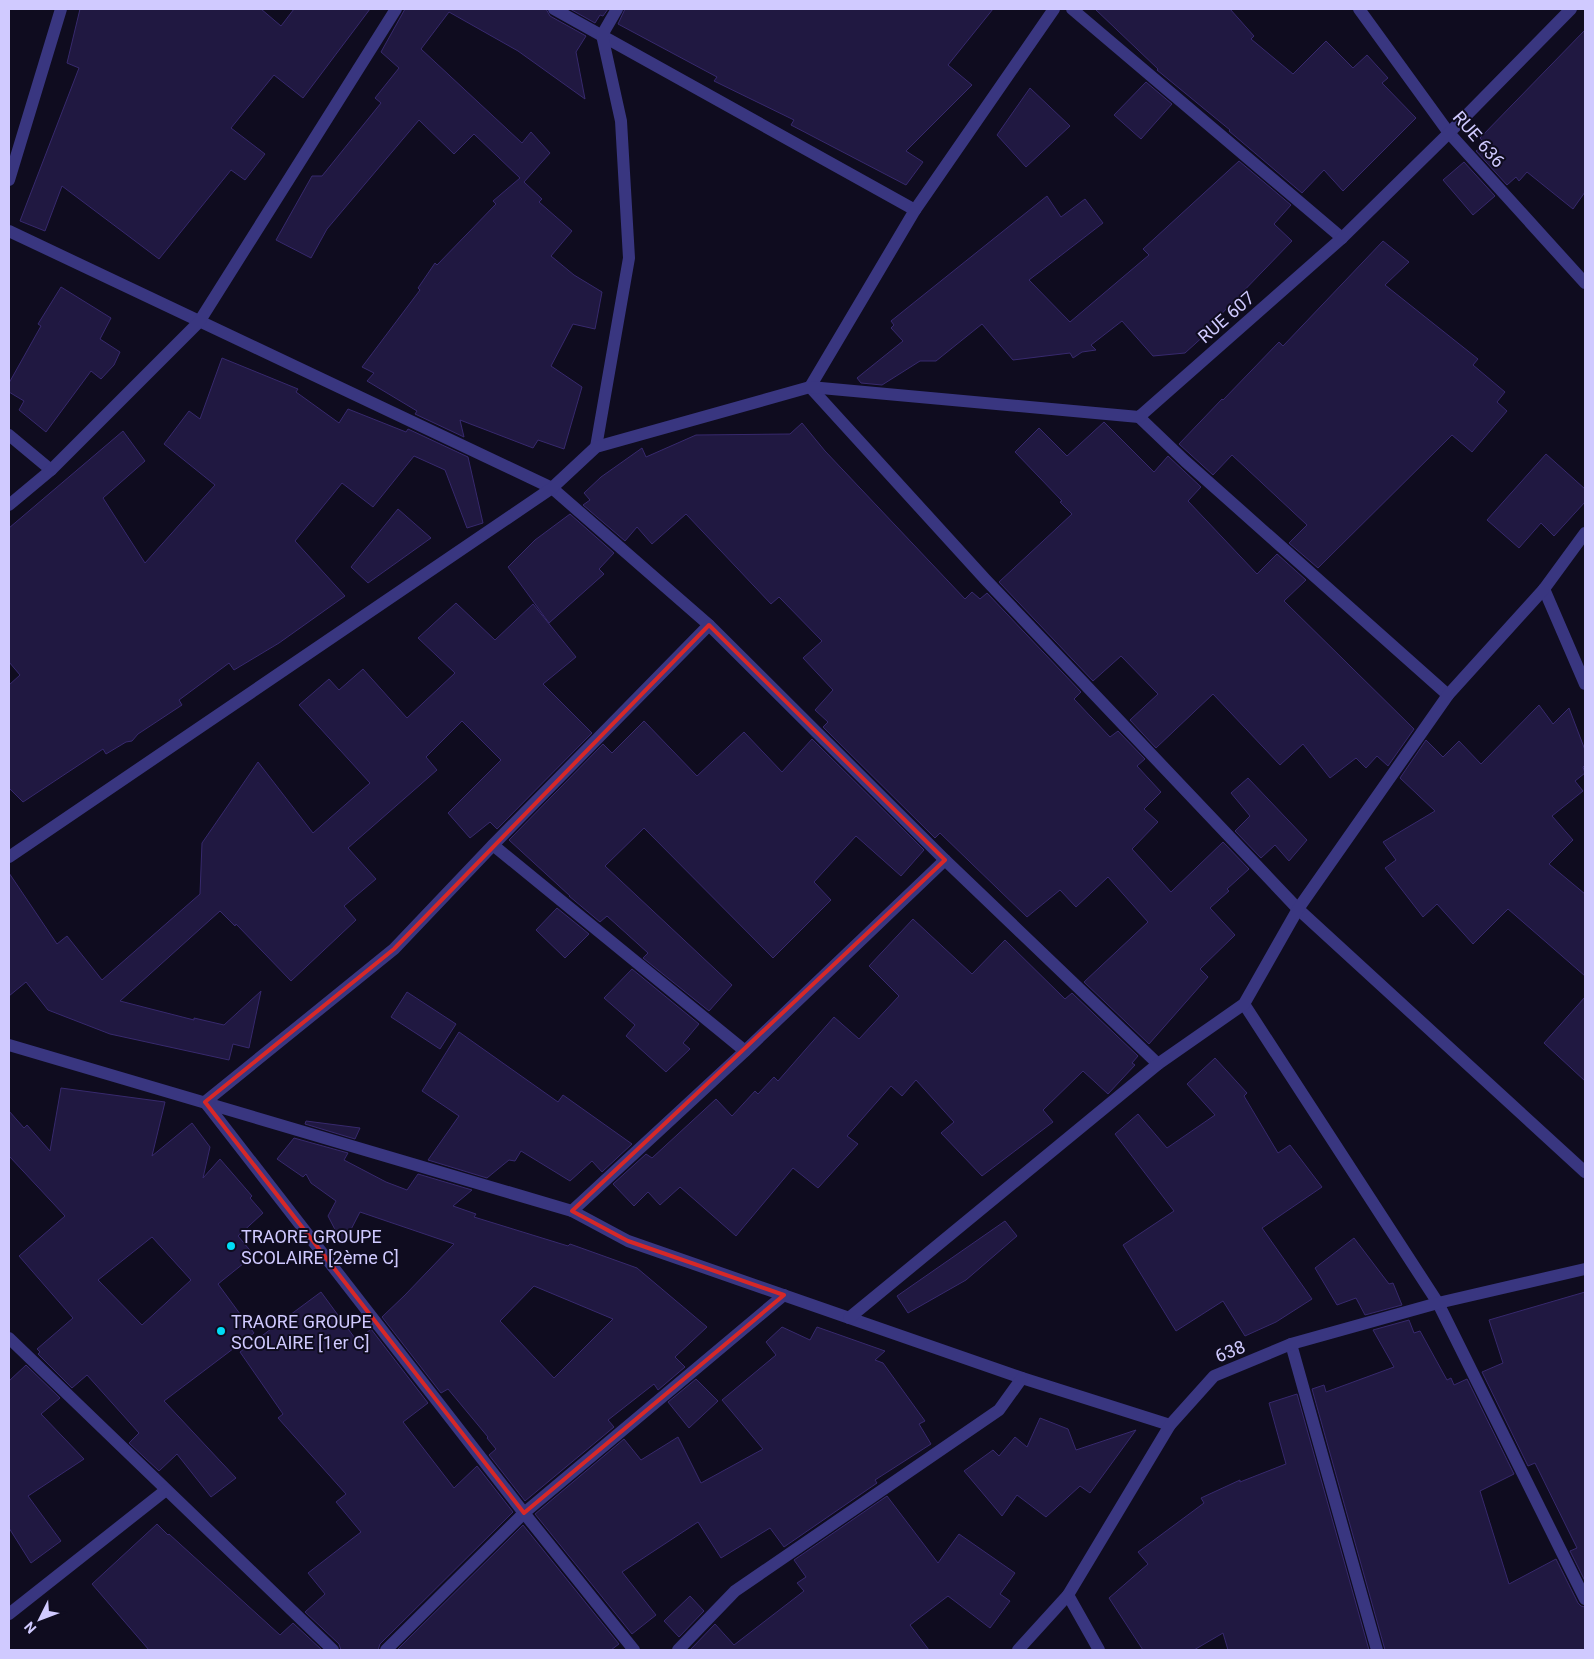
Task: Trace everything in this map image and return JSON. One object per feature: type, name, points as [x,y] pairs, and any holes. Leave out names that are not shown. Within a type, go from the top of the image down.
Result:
[{"type":"street","points":[[9,180],[61,9]]},
{"type":"street","points":[[9,505],[50,470],[199,322],[396,9]]},
{"type":"street","points":[[554,9],[602,34],[915,210]]},
{"type":"street","points":[[596,448],[629,258],[621,121],[602,34],[617,9]]},
{"type":"street","points":[[810,387],[915,210],[1054,9]]},
{"type":"street","points":[[1072,9],[1342,238]]},
{"type":"street","name":"RUE 636","points":[[1359,9],[1449,133],[1585,283]]},
{"type":"street","name":"RUE 607","points":[[1139,417],[1342,238],[1571,9]]},
{"type":"street","points":[[9,231],[552,488],[709,626],[945,860],[1158,1064]]},
{"type":"street","points":[[810,387],[992,586],[1298,909],[1585,1172]]},
{"type":"street","points":[[9,857],[552,488],[596,448],[810,387],[1139,417],[1185,461],[1448,695]]},
{"type":"street","points":[[9,435],[50,470]]},
{"type":"street","points":[[849,1318],[1158,1064],[1244,1004],[1298,909],[1448,695],[1544,589],[1585,533]]},
{"type":"street","points":[[1544,589],[1585,684]]},
{"type":"street","points":[[205,1102],[394,949],[493,845],[709,626]]},
{"type":"street","points":[[493,845],[745,1051]]},
{"type":"street","points":[[572,1211],[745,1051],[945,860]]},
{"type":"street","points":[[1244,1004],[1438,1303],[1585,1600]]},
{"type":"street","points":[[9,1045],[572,1211],[628,1241],[1022,1378],[1170,1425]]},
{"type":"street","points":[[205,1102],[524,1513],[634,1650]]},
{"type":"street","name":"638","points":[[1018,1650],[1068,1595],[1170,1425],[1214,1376],[1291,1344],[1438,1303],[1585,1268]]},
{"type":"street","points":[[386,1650],[524,1513],[784,1295]]},
{"type":"street","points":[[9,1338],[333,1650]]},
{"type":"street","points":[[1291,1344],[1377,1650]]},
{"type":"street","points":[[678,1650],[735,1591],[999,1410],[1022,1378]]},
{"type":"street","points":[[9,1614],[166,1490]]},
{"type":"street","points":[[1068,1595],[1098,1650]]},
{"type":"highlighted area","points":[[709,625],[945,860],[572,1211],[628,1241],[784,1295],[524,1513],[205,1102],[394,949]]},
{"type":"building","points":[[80,9],[261,9],[281,26],[294,9],[370,9],[303,98],[274,75],[231,128],[265,154],[245,180],[231,170],[159,259],[62,186],[45,231],[20,221],[79,68],[67,63]]},
{"type":"building","points":[[405,9],[546,9],[550,16],[586,36],[576,52],[585,99],[518,51],[449,12],[421,49],[522,143],[531,132],[550,153],[524,182],[542,199],[539,202],[572,231],[551,256],[574,275],[602,292],[595,329],[573,324],[551,366],[582,387],[564,449],[538,440],[533,448],[460,420],[464,437],[415,414],[417,411],[367,381],[374,373],[362,367],[420,290],[418,288],[435,263],[437,265],[496,204],[493,201],[520,178],[474,134],[454,154],[419,120],[327,229],[311,258],[276,240],[312,176],[322,176],[381,103],[375,98],[399,68],[381,52]]},
{"type":"building","points":[[570,9],[608,9],[603,16],[600,15],[595,23]]},
{"type":"building","points":[[625,9],[993,9],[948,65],[972,85],[906,151],[923,162],[906,185],[791,125],[794,120],[714,81],[717,77],[618,24]]},
{"type":"building","points":[[1095,9],[1230,9],[1254,36],[1251,39],[1293,74],[1326,41],[1353,68],[1367,55],[1388,78],[1382,83],[1416,118],[1343,191],[1324,170],[1302,193],[1157,70]]},
{"type":"building","points":[[1585,30],[1585,192],[1573,209],[1527,172],[1519,181],[1516,177],[1507,185],[1476,151],[1485,144],[1480,138]]},
{"type":"building","points":[[1146,82],[1172,104],[1141,139],[1114,115]]},
{"type":"building","points":[[1030,88],[1070,126],[1026,167],[997,135]]},
{"type":"building","points":[[1239,161],[1291,205],[1274,224],[1292,241],[1205,331],[1207,333],[1185,353],[1153,356],[1122,321],[1091,345],[1096,350],[1082,352],[1073,358],[1070,353],[1013,360],[982,324],[936,361],[920,361],[882,385],[861,383],[857,378],[903,341],[891,328],[894,325],[891,321],[1047,196],[1061,217],[1085,199],[1103,223],[1029,280],[1070,322],[1149,255],[1143,249]]},
{"type":"building","points":[[1464,162],[1495,196],[1473,215],[1443,180]]},
{"type":"building","points":[[1383,241],[1409,262],[1385,285],[1478,359],[1473,365],[1505,392],[1497,402],[1507,411],[1472,452],[1452,435],[1318,568],[1289,543],[1307,525],[1232,455],[1213,475],[1179,444],[1279,342],[1283,346]]},
{"type":"building","points":[[61,287],[111,318],[100,339],[120,352],[114,365],[101,379],[91,371],[46,432],[19,410],[24,401],[9,392],[9,383],[41,326],[38,324]]},
{"type":"building","points":[[222,358],[298,389],[296,392],[339,423],[348,409],[406,432],[408,429],[468,457],[483,523],[467,528],[445,470],[414,456],[373,507],[342,483],[295,541],[345,596],[279,643],[234,670],[229,663],[179,700],[182,705],[138,734],[132,741],[126,742],[106,754],[103,749],[23,802],[9,788],[9,685],[20,675],[9,662],[9,528],[123,431],[145,461],[103,498],[145,563],[215,485],[164,444],[189,411],[200,419]]},
{"type":"building","points":[[1104,422],[1154,472],[1168,456],[1201,487],[1188,501],[1257,574],[1277,554],[1306,580],[1284,601],[1414,729],[1388,766],[1377,756],[1366,768],[1356,758],[1330,778],[1303,744],[1280,765],[1213,694],[1156,748],[1130,720],[1158,694],[1121,656],[1093,681],[999,582],[1072,514],[1015,452],[1039,428],[1067,456]]},
{"type":"building","points":[[802,423],[825,451],[965,599],[972,592],[980,599],[987,593],[1081,692],[1074,699],[1110,737],[1118,731],[1145,759],[1137,766],[1161,792],[1144,809],[1158,822],[1132,849],[1171,892],[1223,842],[1249,869],[1210,908],[1235,935],[1200,969],[1208,977],[1149,1044],[1084,982],[1148,922],[1108,877],[1076,907],[1060,890],[1027,917],[940,833],[935,838],[823,727],[828,722],[815,710],[833,690],[803,658],[822,641],[779,597],[771,604],[686,514],[652,544],[637,527],[625,541],[583,505],[590,500],[584,493],[601,477],[642,448],[646,457],[696,435],[790,434]]},
{"type":"building","points":[[1546,454],[1585,489],[1585,502],[1554,536],[1541,523],[1519,548],[1487,520]]},
{"type":"building","points":[[398,509],[431,538],[368,583],[351,567]]},
{"type":"building","points":[[570,514],[614,553],[599,569],[604,574],[549,623],[508,567],[535,540]]},
{"type":"building","points":[[456,603],[495,640],[533,604],[576,657],[543,684],[592,733],[497,829],[490,822],[470,838],[448,813],[501,760],[462,721],[426,757],[437,770],[348,848],[376,879],[344,906],[356,920],[291,981],[236,924],[235,926],[220,911],[120,1001],[194,1020],[194,1018],[224,1025],[261,991],[249,1048],[233,1044],[229,1060],[110,1034],[48,1010],[26,982],[9,996],[9,873],[57,944],[67,936],[102,980],[200,894],[202,843],[258,762],[313,833],[370,783],[299,705],[329,679],[339,690],[363,669],[407,718],[455,673],[418,638]]},
{"type":"building","points":[[1539,705],[1553,724],[1569,708],[1585,750],[1585,765],[1583,767],[1585,773],[1575,781],[1583,791],[1552,816],[1573,840],[1549,864],[1585,894],[1585,976],[1508,909],[1473,944],[1437,904],[1423,917],[1385,868],[1396,860],[1383,842],[1435,811],[1400,778],[1426,740],[1443,757],[1459,741],[1481,764]]},
{"type":"building","points":[[644,721],[697,776],[744,732],[782,772],[812,739],[924,850],[901,876],[856,836],[814,882],[831,900],[773,958],[644,828],[605,866],[732,985],[709,1011],[643,958],[648,953],[607,916],[600,922],[509,840],[603,744],[612,753]]},
{"type":"building","points":[[1248,778],[1307,840],[1289,861],[1275,845],[1261,858],[1235,831],[1250,816],[1231,793]]},
{"type":"building","points":[[557,908],[589,934],[565,958],[536,930]]},
{"type":"building","points":[[913,919],[972,974],[1005,940],[1065,999],[1072,993],[1138,1056],[1132,1063],[1135,1065],[1108,1094],[1083,1071],[1043,1110],[1053,1122],[982,1176],[941,1133],[954,1122],[916,1080],[902,1096],[891,1086],[847,1136],[858,1144],[818,1188],[793,1168],[736,1236],[680,1187],[660,1205],[648,1192],[634,1206],[613,1184],[646,1154],[652,1158],[716,1099],[732,1116],[755,1091],[758,1094],[774,1077],[778,1081],[834,1017],[859,1039],[899,996],[869,966]]},
{"type":"building","points":[[632,969],[699,1024],[683,1043],[690,1049],[666,1072],[626,1036],[635,1025],[604,998]]},
{"type":"building","points":[[407,992],[456,1024],[440,1049],[391,1017]]},
{"type":"building","points":[[1585,997],[1585,1081],[1544,1043]]},
{"type":"building","points":[[459,1032],[558,1102],[563,1095],[632,1144],[602,1172],[592,1161],[570,1181],[521,1151],[515,1161],[509,1160],[487,1178],[428,1160],[459,1116],[422,1091]]},
{"type":"building","points":[[1215,1058],[1247,1093],[1244,1096],[1278,1153],[1290,1145],[1322,1187],[1262,1228],[1312,1299],[1276,1322],[1245,1336],[1223,1301],[1176,1331],[1123,1245],[1174,1211],[1115,1134],[1138,1114],[1167,1148],[1215,1115],[1187,1084]]},
{"type":"building","points":[[61,1088],[165,1102],[152,1156],[192,1123],[210,1147],[203,1178],[220,1159],[252,1196],[250,1198],[263,1213],[238,1236],[254,1255],[218,1284],[254,1333],[164,1401],[236,1478],[211,1497],[177,1454],[159,1471],[129,1443],[139,1433],[87,1375],[72,1388],[38,1354],[40,1352],[37,1349],[73,1318],[19,1256],[65,1216],[9,1156],[9,1111],[24,1128],[27,1125],[50,1151]],"holes":[[[152,1237],[191,1280],[142,1325],[98,1280]]]},
{"type":"building","points":[[306,1121],[360,1128],[355,1139],[305,1124]]},
{"type":"building","points":[[294,1138],[348,1153],[344,1160],[386,1182],[407,1190],[418,1174],[472,1190],[453,1206],[476,1214],[474,1217],[568,1246],[570,1244],[637,1268],[707,1327],[675,1357],[685,1367],[658,1390],[654,1384],[608,1420],[614,1427],[525,1501],[489,1455],[496,1449],[488,1437],[448,1389],[441,1393],[382,1317],[454,1244],[360,1212],[343,1245],[328,1216],[336,1201],[311,1183],[306,1174],[303,1177],[277,1159]],"holes":[[[534,1286],[613,1319],[554,1378],[500,1321]]]},
{"type":"building","points":[[1005,1221],[1017,1236],[966,1280],[908,1313],[897,1296]]},
{"type":"building","points":[[1354,1238],[1389,1284],[1393,1283],[1402,1305],[1365,1315],[1356,1298],[1337,1305],[1315,1268]]},
{"type":"building","points":[[321,1292],[357,1341],[371,1329],[428,1403],[403,1422],[454,1488],[477,1466],[513,1512],[380,1644],[378,1650],[341,1650],[339,1644],[305,1612],[325,1594],[308,1573],[361,1532],[336,1502],[346,1494],[278,1418],[283,1414],[240,1352]]},
{"type":"building","points":[[1585,1292],[1585,1581],[1570,1551],[1577,1548],[1535,1463],[1528,1466],[1482,1372],[1503,1363],[1489,1320]]},
{"type":"building","points":[[1409,1320],[1414,1333],[1420,1331],[1447,1380],[1451,1378],[1454,1385],[1467,1379],[1514,1474],[1480,1491],[1509,1584],[1556,1559],[1578,1603],[1585,1607],[1585,1650],[1385,1650],[1312,1389],[1324,1385],[1326,1392],[1394,1367],[1373,1330]]},
{"type":"building","points":[[782,1327],[810,1340],[817,1327],[885,1351],[875,1360],[883,1363],[925,1421],[919,1424],[931,1444],[875,1480],[877,1483],[784,1547],[770,1528],[721,1558],[698,1522],[622,1572],[656,1615],[632,1634],[535,1514],[624,1439],[641,1460],[678,1437],[701,1483],[763,1449],[722,1400],[776,1355],[766,1342]]},
{"type":"building","points":[[26,1365],[60,1398],[41,1414],[84,1459],[28,1496],[61,1541],[31,1563],[9,1528],[9,1381]]},
{"type":"building","points":[[696,1379],[718,1401],[689,1428],[668,1402]]},
{"type":"building","points":[[1297,1394],[1369,1650],[1228,1650],[1223,1633],[1194,1650],[1143,1650],[1109,1598],[1148,1564],[1138,1552],[1204,1503],[1201,1498],[1240,1480],[1240,1482],[1286,1464],[1269,1403]]},
{"type":"building","points":[[1040,1418],[1068,1429],[1076,1450],[1136,1430],[1090,1493],[1080,1486],[1046,1517],[1017,1495],[1002,1516],[964,1471],[993,1450],[999,1456],[1015,1437],[1027,1447]]},
{"type":"building","points":[[887,1496],[938,1563],[959,1534],[1015,1573],[1000,1594],[1010,1601],[990,1628],[948,1596],[910,1625],[929,1650],[690,1650],[715,1624],[734,1645],[804,1591],[797,1583],[806,1577],[794,1560]]},
{"type":"building","points":[[157,1524],[280,1635],[293,1623],[322,1650],[149,1650],[92,1584]]},
{"type":"building","points":[[523,1525],[619,1644],[611,1650],[397,1650]]},
{"type":"building","points":[[690,1596],[704,1611],[679,1637],[664,1621]]},
{"type":"place","name":"TRAORE GROUPE SCOLAIRE [2ème C]","points":[[231,1246]]},
{"type":"place","name":"TRAORE GROUPE SCOLAIRE [1er C]","points":[[221,1331]]}]
